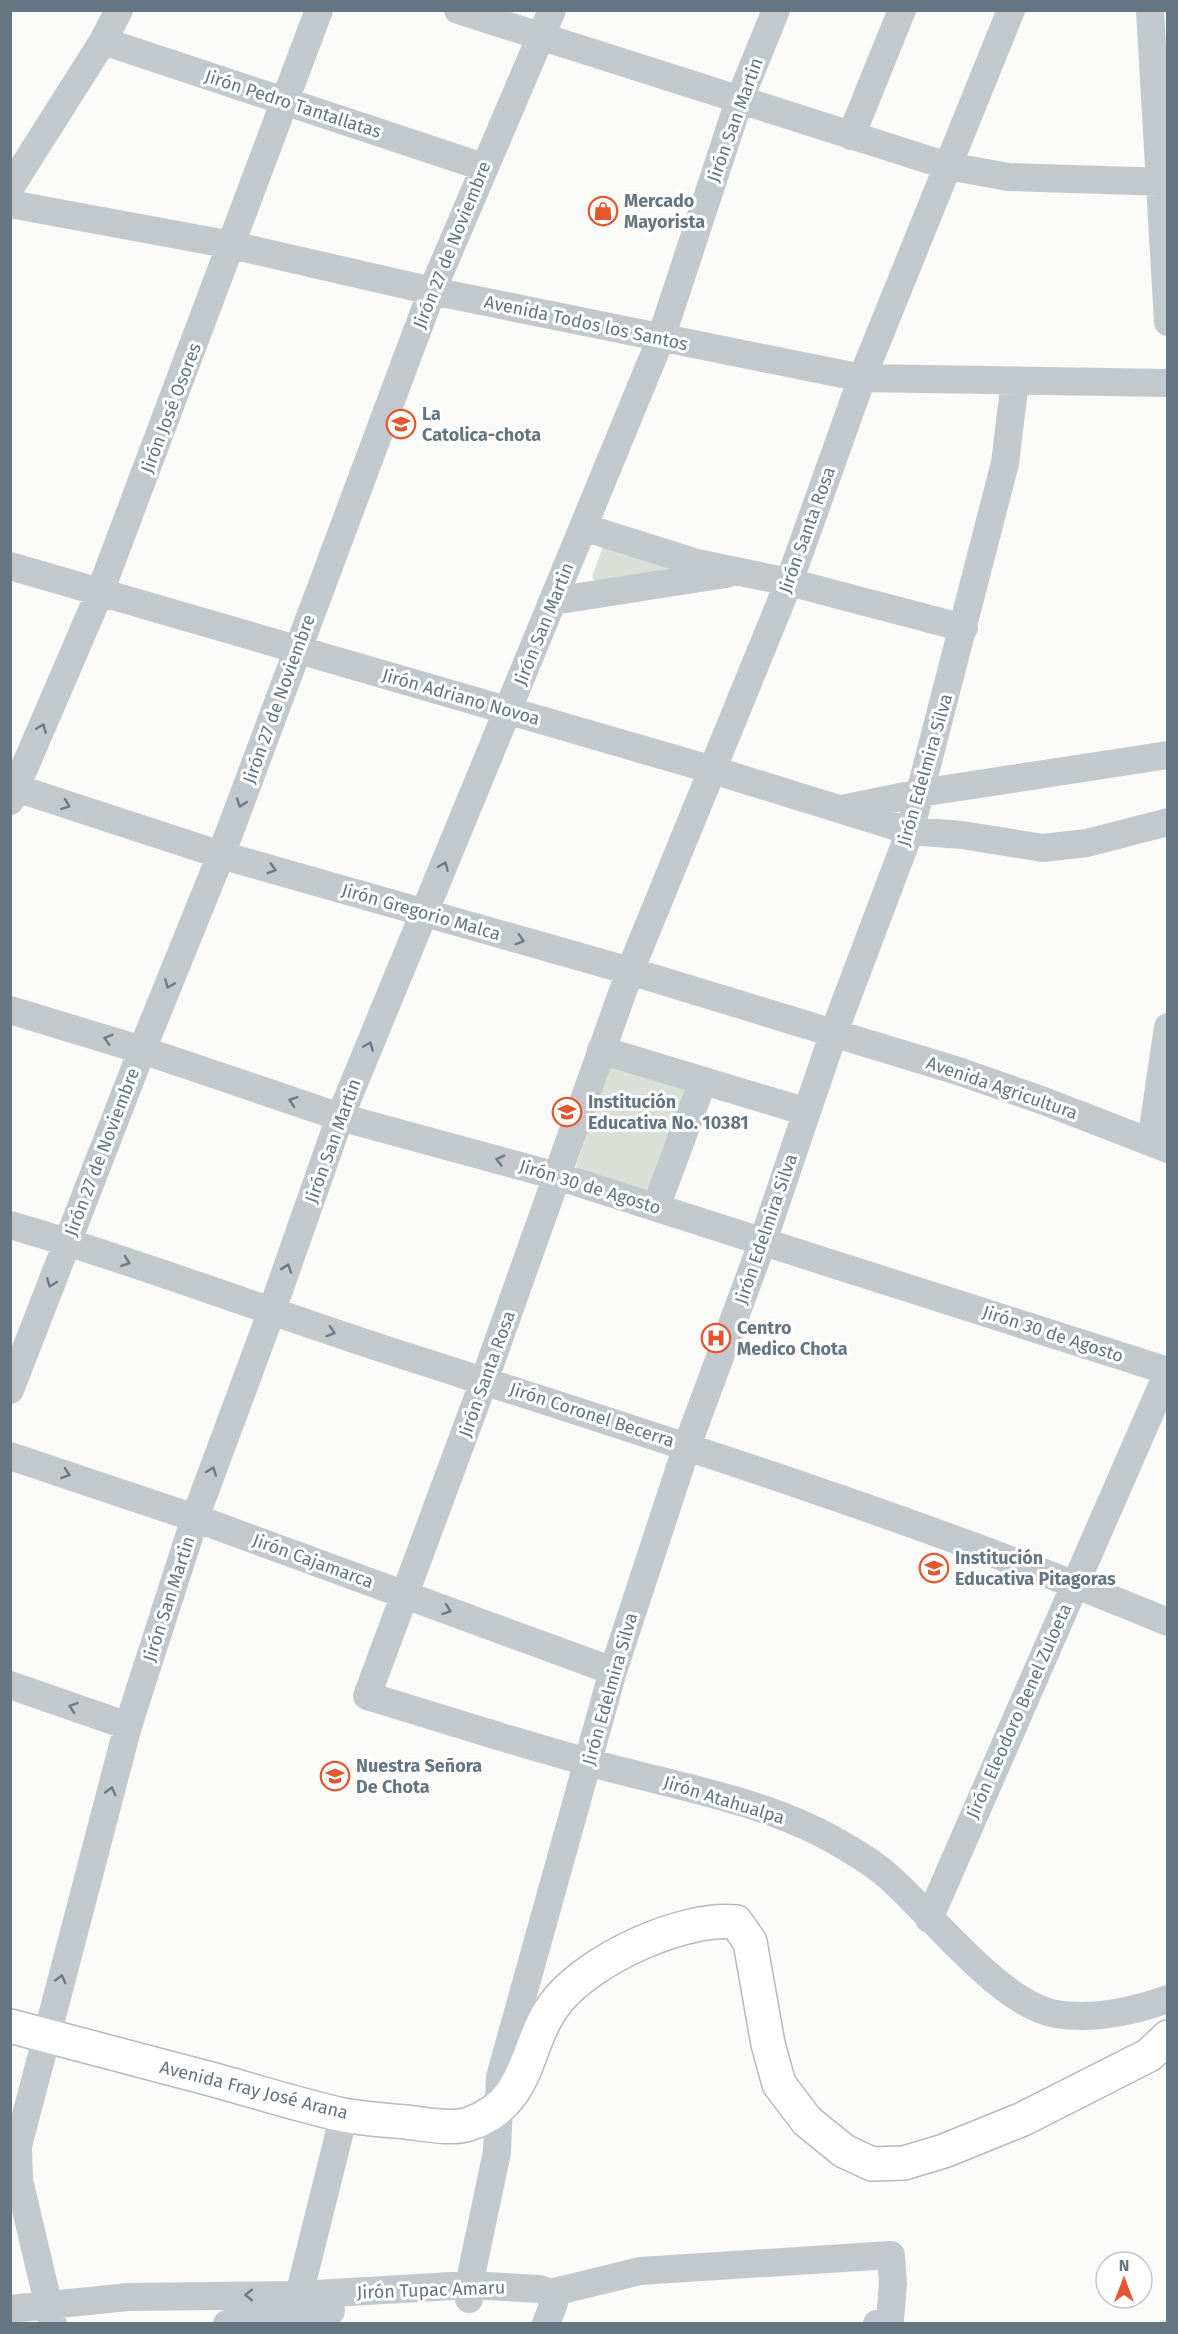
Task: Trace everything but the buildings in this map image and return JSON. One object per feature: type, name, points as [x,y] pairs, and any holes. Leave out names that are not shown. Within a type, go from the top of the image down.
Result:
[{"type":"main road","points":[[500,2110],[525,2071],[538,2037],[558,2000],[595,1968],[637,1946],[678,1930],[716,1920],[736,1922],[750,1942],[768,2044],[779,2084],[807,2121],[844,2151],[872,2164],[904,2163],[944,2151],[1023,2119],[1149,2055],[1167,2037]]},
{"type":"main road","name":"Avenida Fray José Arana","points":[[10,2026],[344,2115],[428,2125],[467,2125],[500,2110]]},
{"type":"street","points":[[10,188],[103,41],[118,10]]},
{"type":"street","name":"Jirón José Osores","points":[[12,791],[100,592],[319,10]]},
{"type":"street","points":[[458,10],[948,166],[1008,177],[1163,182]]},
{"type":"street","name":"Jirón 27 de Noviembre","points":[[10,1390],[142,1050],[221,855],[432,291],[552,10]]},
{"type":"street","name":"Jirón San Martin","points":[[50,2314],[19,2180],[18,2146],[128,1726],[195,1518],[272,1313],[340,1117],[661,338],[739,101],[776,10]]},
{"type":"street","points":[[852,136],[902,10]]},
{"type":"street","name":"Jirón Santa Rosa","points":[[368,1696],[484,1381],[630,972],[789,582],[862,378],[1011,10]]},
{"type":"street","points":[[1150,10],[1163,182],[1167,322]]},
{"type":"street","name":"Jirón Pedro Tantallatas","points":[[103,41],[483,167]]},
{"type":"street","name":"Avenida Todos los Santos","points":[[10,204],[232,245],[432,291],[862,378],[1167,383]]},
{"type":"street","name":"Jirón Edelmira Silva","points":[[469,2292],[497,2152],[500,2077],[613,1671],[687,1446],[763,1241],[834,1032],[910,831],[1005,463],[1015,381]]},
{"type":"street","points":[[583,527],[697,562],[789,582],[964,628]]},
{"type":"street","name":"Jirón Adriano Novoa","points":[[10,566],[713,770],[910,831],[962,835],[1042,848],[1087,843],[1167,822]]},
{"type":"street","points":[[553,601],[741,572]]},
{"type":"street","points":[[842,809],[920,793],[1167,755]]},
{"type":"street","name":"Jirón Gregorio Malca","points":[[12,791],[221,855],[425,912],[834,1032]]},
{"type":"street","name":"Jirón 30 de Agosto","points":[[10,1010],[142,1050],[340,1117],[557,1176],[657,1207],[1167,1371]]},
{"type":"street","points":[[1159,1145],[1167,1026]]},
{"type":"street","name":"Avenida Agricultura","points":[[834,1032],[1033,1097],[1159,1145]]},
{"type":"street","points":[[601,1050],[807,1112]]},
{"type":"street","points":[[657,1207],[703,1081]]},
{"type":"street","name":"Jirón Coronel Becerra","points":[[10,1225],[67,1241],[272,1313],[687,1446],[1075,1584],[1167,1622]]},
{"type":"street","name":"Jirón Eleodoro Benel Zuloeta","points":[[928,1919],[1167,1371]]},
{"type":"street","name":"Jirón Cajamarca","points":[[10,1456],[195,1518],[613,1671]]},
{"type":"street","points":[[10,1685],[128,1726]]},
{"type":"street","name":"Jirón Atahualpa","points":[[368,1696],[589,1762],[761,1808],[806,1826],[849,1848],[890,1878],[928,1919],[1015,1996],[1055,2014],[1100,2014],[1129,2010],[1167,2000]]},
{"type":"street","points":[[301,2304],[344,2115]]},
{"type":"street","name":"Jirón Tupac Amaru","points":[[10,2309],[50,2314],[128,2297],[301,2304],[469,2292],[544,2291],[640,2271],[891,2255],[893,2284],[890,2320],[877,2324]]},
{"type":"street","points":[[544,2291],[554,2303],[546,2324]]},
{"type":"street","name":"Jirón Tupac Amaru","points":[[226,2324],[301,2304]]},
{"type":"shaded area","points":[[604,544],[683,564],[679,576],[597,586],[592,576]]},
{"type":"shaded area","points":[[610,1062],[689,1086],[654,1194],[575,1170]]},
{"type":"place","name":"Mercado Mayorista","points":[[603,211]]},
{"type":"place","name":"La Catolica-chota","points":[[401,424]]},
{"type":"place","name":"Institución Educativa No. 10381","points":[[567,1112]]},
{"type":"place","name":"Centro Medico Chota","points":[[716,1338]]},
{"type":"place","name":"Institución Educativa Pitagoras","points":[[934,1568]]},
{"type":"place","name":"Nuestra Señora De Chota","points":[[335,1776]]}]
